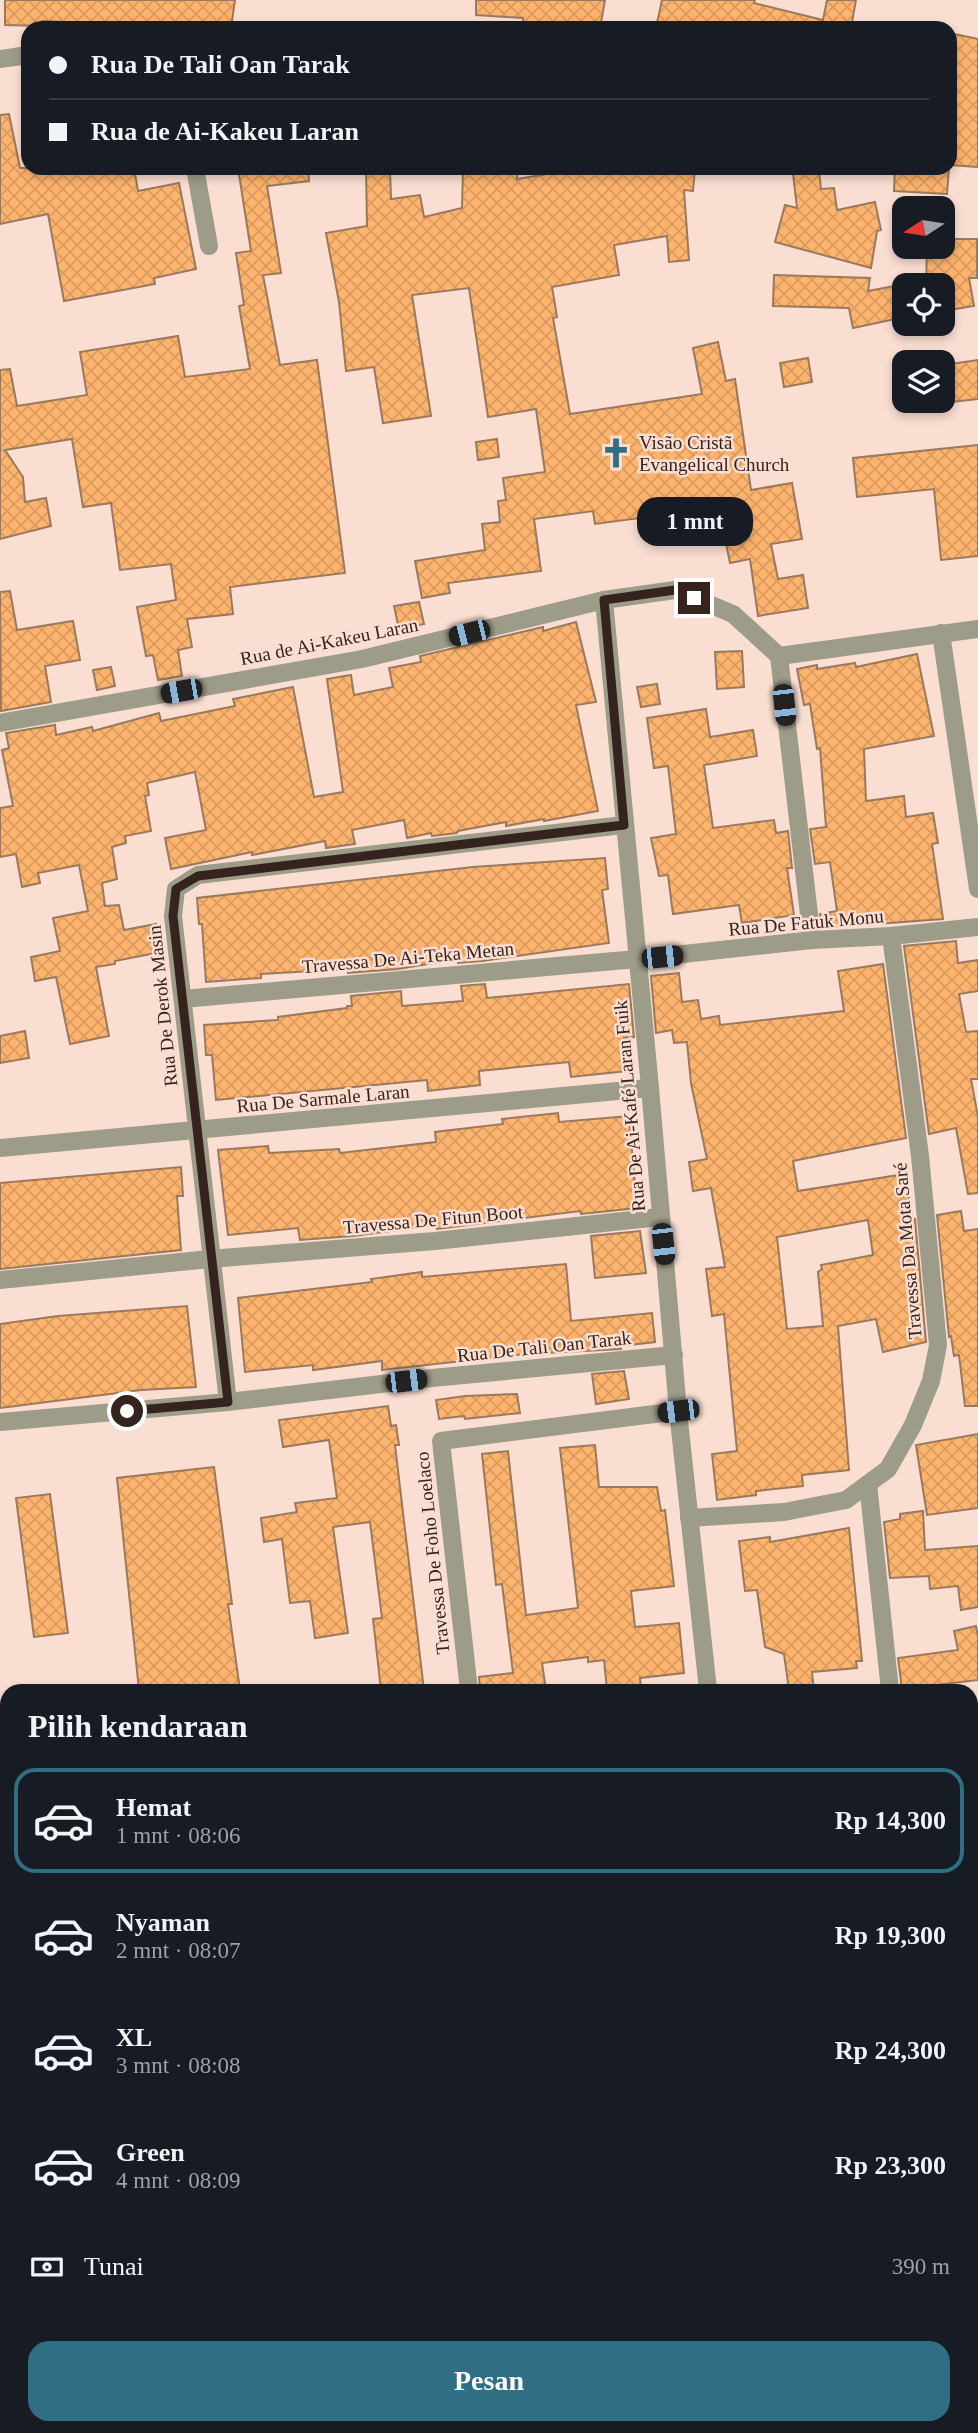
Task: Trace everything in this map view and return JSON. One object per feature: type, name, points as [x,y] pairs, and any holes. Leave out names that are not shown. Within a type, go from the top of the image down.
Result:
[{"type":"street","points":[[0,60],[21,56]]},
{"type":"street","points":[[196,175],[209,246]]},
{"type":"street","name":"Rua de Ai-Kakeu Laran","points":[[0,723],[362,659],[604,600],[675,590],[733,614],[779,656]]},
{"type":"street","name":"Rua De Ai-Kafé Laran Fuik","points":[[604,600],[678,1411],[707,1684]]},
{"type":"street","points":[[811,940],[779,656],[978,629]]},
{"type":"street","points":[[941,633],[978,889]]},
{"type":"street","name":"Rua De Derok Masin","points":[[228,1402],[173,916],[176,889],[198,876],[624,825]]},
{"type":"street","name":"Rua De Fatuk Monu","points":[[637,960],[811,940],[891,936],[978,927]]},
{"type":"street","name":"Travessa Da Mota Saré","points":[[689,1518],[784,1512],[846,1500],[888,1469],[913,1425],[931,1381],[938,1345],[920,1156],[891,936]]},
{"type":"street","name":"Travessa De Ai-Teka Metan","points":[[183,999],[637,960]]},
{"type":"street","name":"Rua De Sarmale Laran","points":[[0,1148],[650,1088]]},
{"type":"street","name":"Travessa De Fitun Boot","points":[[0,1280],[210,1259],[435,1241],[660,1217]]},
{"type":"street","name":"Rua De Tali Oan Tarak","points":[[0,1422],[228,1402],[432,1378],[674,1355]]},
{"type":"street","name":"Travessa De Foho Loelaco","points":[[467,1684],[441,1441],[678,1411]]},
{"type":"street","points":[[868,1484],[889,1684]]},
{"type":"building","points":[[5,0],[235,0],[232,21],[21,21],[21,25],[5,25]]},
{"type":"building","points":[[476,0],[605,0],[601,21],[523,21],[523,18],[476,15]]},
{"type":"building","points":[[662,0],[755,0],[754,3],[823,20],[827,0],[856,0],[852,21],[657,21]]},
{"type":"building","points":[[957,34],[978,39],[978,167],[957,166]]},
{"type":"building","points":[[9,114],[21,175],[135,175],[138,191],[179,183],[196,269],[154,278],[155,284],[64,301],[48,214],[0,224],[0,115]]},
{"type":"building","points":[[239,175],[309,175],[309,181],[267,186],[281,273],[263,275],[280,365],[317,360],[345,573],[230,587],[233,614],[187,619],[192,647],[178,650],[182,676],[158,680],[153,655],[146,656],[137,607],[176,600],[171,564],[120,570],[111,503],[83,507],[72,439],[5,450],[23,477],[25,502],[46,498],[51,526],[0,539],[0,370],[10,369],[17,406],[87,395],[80,352],[178,336],[185,377],[250,369],[239,306],[244,305],[236,253],[251,251]]},
{"type":"building","points":[[366,175],[390,175],[391,199],[420,195],[424,217],[462,208],[463,175],[517,175],[517,179],[541,175],[694,175],[693,191],[684,190],[689,260],[669,262],[667,236],[614,245],[619,275],[552,287],[557,317],[553,318],[570,414],[702,394],[693,348],[718,342],[726,381],[735,379],[751,490],[792,483],[802,539],[771,544],[778,579],[803,575],[808,608],[758,616],[750,559],[730,563],[724,533],[714,534],[712,522],[672,528],[670,514],[595,524],[593,511],[534,519],[541,571],[448,583],[450,593],[422,598],[415,561],[485,550],[482,524],[500,522],[498,501],[506,500],[503,478],[545,472],[536,409],[488,417],[469,288],[412,295],[431,416],[383,423],[374,367],[346,371],[339,302],[326,233],[367,226]]},
{"type":"building","points":[[793,175],[819,175],[821,189],[834,188],[837,210],[875,202],[881,230],[877,231],[871,268],[775,242],[785,205],[797,208]]},
{"type":"building","points":[[895,175],[948,175],[947,194],[894,191]]},
{"type":"building","points":[[956,239],[977,239],[977,278],[969,278],[974,306],[955,309],[955,273],[926,273],[927,259],[956,259]]},
{"type":"building","points":[[774,275],[870,278],[868,291],[892,286],[892,320],[853,328],[849,308],[773,306]]},
{"type":"building","points":[[808,358],[812,382],[784,387],[780,363]]},
{"type":"building","points":[[978,360],[978,399],[955,402],[955,363]]},
{"type":"building","points":[[497,439],[499,457],[478,460],[476,442]]},
{"type":"building","points":[[978,445],[978,556],[941,560],[934,489],[857,497],[853,458]]},
{"type":"building","points":[[10,591],[17,630],[73,621],[80,660],[45,666],[51,702],[1,711],[0,592]]},
{"type":"building","points":[[419,602],[424,624],[399,629],[394,606]]},
{"type":"building","points":[[576,622],[596,702],[576,705],[598,811],[544,821],[506,826],[506,822],[457,833],[432,836],[431,833],[407,838],[404,820],[352,830],[355,844],[326,848],[325,841],[252,855],[252,852],[171,869],[165,838],[206,830],[195,772],[147,783],[149,795],[145,796],[151,831],[125,836],[126,843],[112,847],[117,879],[102,883],[105,906],[119,905],[124,930],[156,924],[161,952],[96,967],[109,1036],[70,1044],[56,977],[35,981],[31,957],[60,951],[53,918],[88,911],[79,865],[38,873],[40,883],[22,887],[16,854],[0,857],[0,808],[13,806],[2,750],[9,748],[6,733],[55,725],[56,735],[92,727],[93,731],[159,713],[161,721],[235,706],[233,699],[293,687],[314,797],[343,792],[327,679],[351,675],[354,695],[393,687],[389,668],[421,662],[420,656],[543,627],[543,631]]},
{"type":"building","points":[[742,651],[744,687],[717,689],[715,652]]},
{"type":"building","points":[[917,654],[934,736],[864,749],[866,801],[904,796],[906,817],[933,813],[938,843],[932,844],[943,919],[822,928],[820,914],[837,911],[830,862],[815,864],[810,829],[826,827],[820,748],[817,749],[810,704],[804,705],[797,669],[855,663],[856,667]]},
{"type":"building","points":[[111,667],[115,686],[97,690],[93,670]]},
{"type":"building","points":[[657,684],[660,704],[641,707],[637,687]]},
{"type":"building","points":[[706,709],[710,737],[753,730],[757,756],[704,765],[713,828],[774,820],[776,833],[788,831],[792,868],[787,868],[794,915],[742,923],[739,905],[673,914],[668,875],[659,876],[651,838],[676,834],[668,766],[654,768],[647,718]]},
{"type":"building","points":[[605,858],[608,889],[602,890],[609,943],[482,961],[458,963],[458,959],[398,969],[348,973],[348,969],[261,974],[261,978],[206,982],[202,924],[199,924],[197,898],[473,867]]},
{"type":"building","points":[[956,941],[958,963],[978,960],[978,991],[959,994],[966,1032],[978,1031],[978,1079],[971,1079],[978,1117],[978,1193],[968,1194],[956,1128],[929,1134],[904,946]]},
{"type":"building","points":[[883,964],[906,1138],[793,1161],[798,1191],[905,1174],[912,1219],[915,1219],[926,1342],[883,1352],[876,1319],[838,1326],[849,1470],[802,1475],[803,1486],[756,1491],[756,1495],[717,1500],[712,1454],[737,1451],[724,1314],[712,1316],[706,1269],[725,1267],[711,1188],[693,1191],[689,1162],[707,1159],[691,1083],[687,1042],[674,1043],[672,1030],[656,1033],[651,976],[679,973],[682,1002],[698,1000],[701,1019],[719,1016],[720,1025],[844,1011],[838,971]],"holes":[[[868,1220],[873,1255],[821,1265],[822,1269],[818,1272],[823,1326],[787,1329],[777,1237]]]},
{"type":"building","points":[[485,984],[487,998],[629,984],[634,1037],[624,1038],[627,1071],[571,1077],[569,1062],[479,1071],[480,1085],[428,1091],[427,1080],[216,1100],[212,1055],[206,1055],[204,1025],[278,1020],[278,1017],[347,1008],[352,1006],[351,996],[401,991],[402,1006],[463,1001],[461,986]]},
{"type":"building","points":[[25,1031],[29,1058],[0,1063],[0,1036]]},
{"type":"building","points":[[558,1113],[559,1122],[629,1116],[637,1208],[581,1214],[580,1211],[437,1229],[436,1225],[300,1240],[298,1228],[228,1235],[218,1150],[268,1146],[269,1153],[339,1149],[340,1153],[436,1142],[435,1132],[503,1124],[502,1119]]},
{"type":"building","points":[[181,1167],[183,1196],[177,1196],[181,1250],[0,1269],[0,1183]]},
{"type":"building","points":[[961,1211],[964,1231],[978,1229],[978,1406],[965,1406],[959,1355],[954,1356],[951,1336],[949,1337],[937,1215]]},
{"type":"building","points":[[640,1231],[646,1273],[595,1278],[591,1236]]},
{"type":"building","points":[[566,1264],[571,1321],[652,1313],[655,1342],[621,1346],[621,1349],[525,1354],[382,1370],[382,1361],[313,1370],[313,1365],[245,1372],[238,1298],[372,1282],[371,1279],[422,1272],[422,1277]]},
{"type":"building","points":[[187,1306],[196,1387],[141,1390],[0,1408],[0,1324],[58,1316]]},
{"type":"building","points":[[624,1371],[629,1399],[596,1404],[592,1374]]},
{"type":"building","points":[[517,1394],[520,1413],[439,1419],[436,1400]]},
{"type":"building","points":[[388,1406],[391,1426],[396,1425],[399,1445],[395,1445],[423,1684],[380,1684],[373,1619],[382,1618],[370,1522],[333,1527],[348,1633],[315,1638],[310,1601],[290,1603],[282,1539],[264,1542],[261,1518],[297,1512],[295,1503],[337,1498],[329,1440],[283,1447],[279,1420]]},
{"type":"building","points":[[978,1434],[978,1508],[927,1515],[916,1445]]},
{"type":"building","points":[[595,1445],[599,1487],[657,1487],[661,1511],[665,1510],[674,1586],[631,1591],[635,1627],[679,1623],[684,1673],[640,1678],[640,1684],[606,1684],[604,1660],[588,1662],[588,1657],[542,1663],[545,1684],[480,1684],[479,1677],[513,1673],[502,1584],[496,1585],[482,1454],[508,1451],[526,1615],[578,1608],[560,1448]]},
{"type":"building","points":[[214,1467],[239,1684],[138,1684],[117,1478]]},
{"type":"building","points":[[50,1494],[68,1633],[34,1637],[16,1498]]},
{"type":"building","points":[[923,1511],[925,1550],[978,1546],[978,1607],[961,1610],[958,1586],[930,1589],[929,1576],[890,1578],[884,1522],[900,1519],[900,1514]]},
{"type":"building","points":[[849,1528],[862,1661],[856,1661],[857,1668],[812,1672],[813,1684],[788,1684],[784,1654],[765,1647],[757,1590],[745,1591],[739,1541],[770,1537],[770,1542]]},
{"type":"building","points":[[976,1626],[978,1680],[944,1684],[901,1684],[898,1658],[958,1650],[954,1631]]},
{"type":"place","name":"Visão Cristã Evangelical Church","points":[[616,453]]},
{"type":"route","points":[[127,1411],[228,1402],[173,916],[176,889],[198,876],[624,825],[604,600],[675,590],[694,598]]}]
